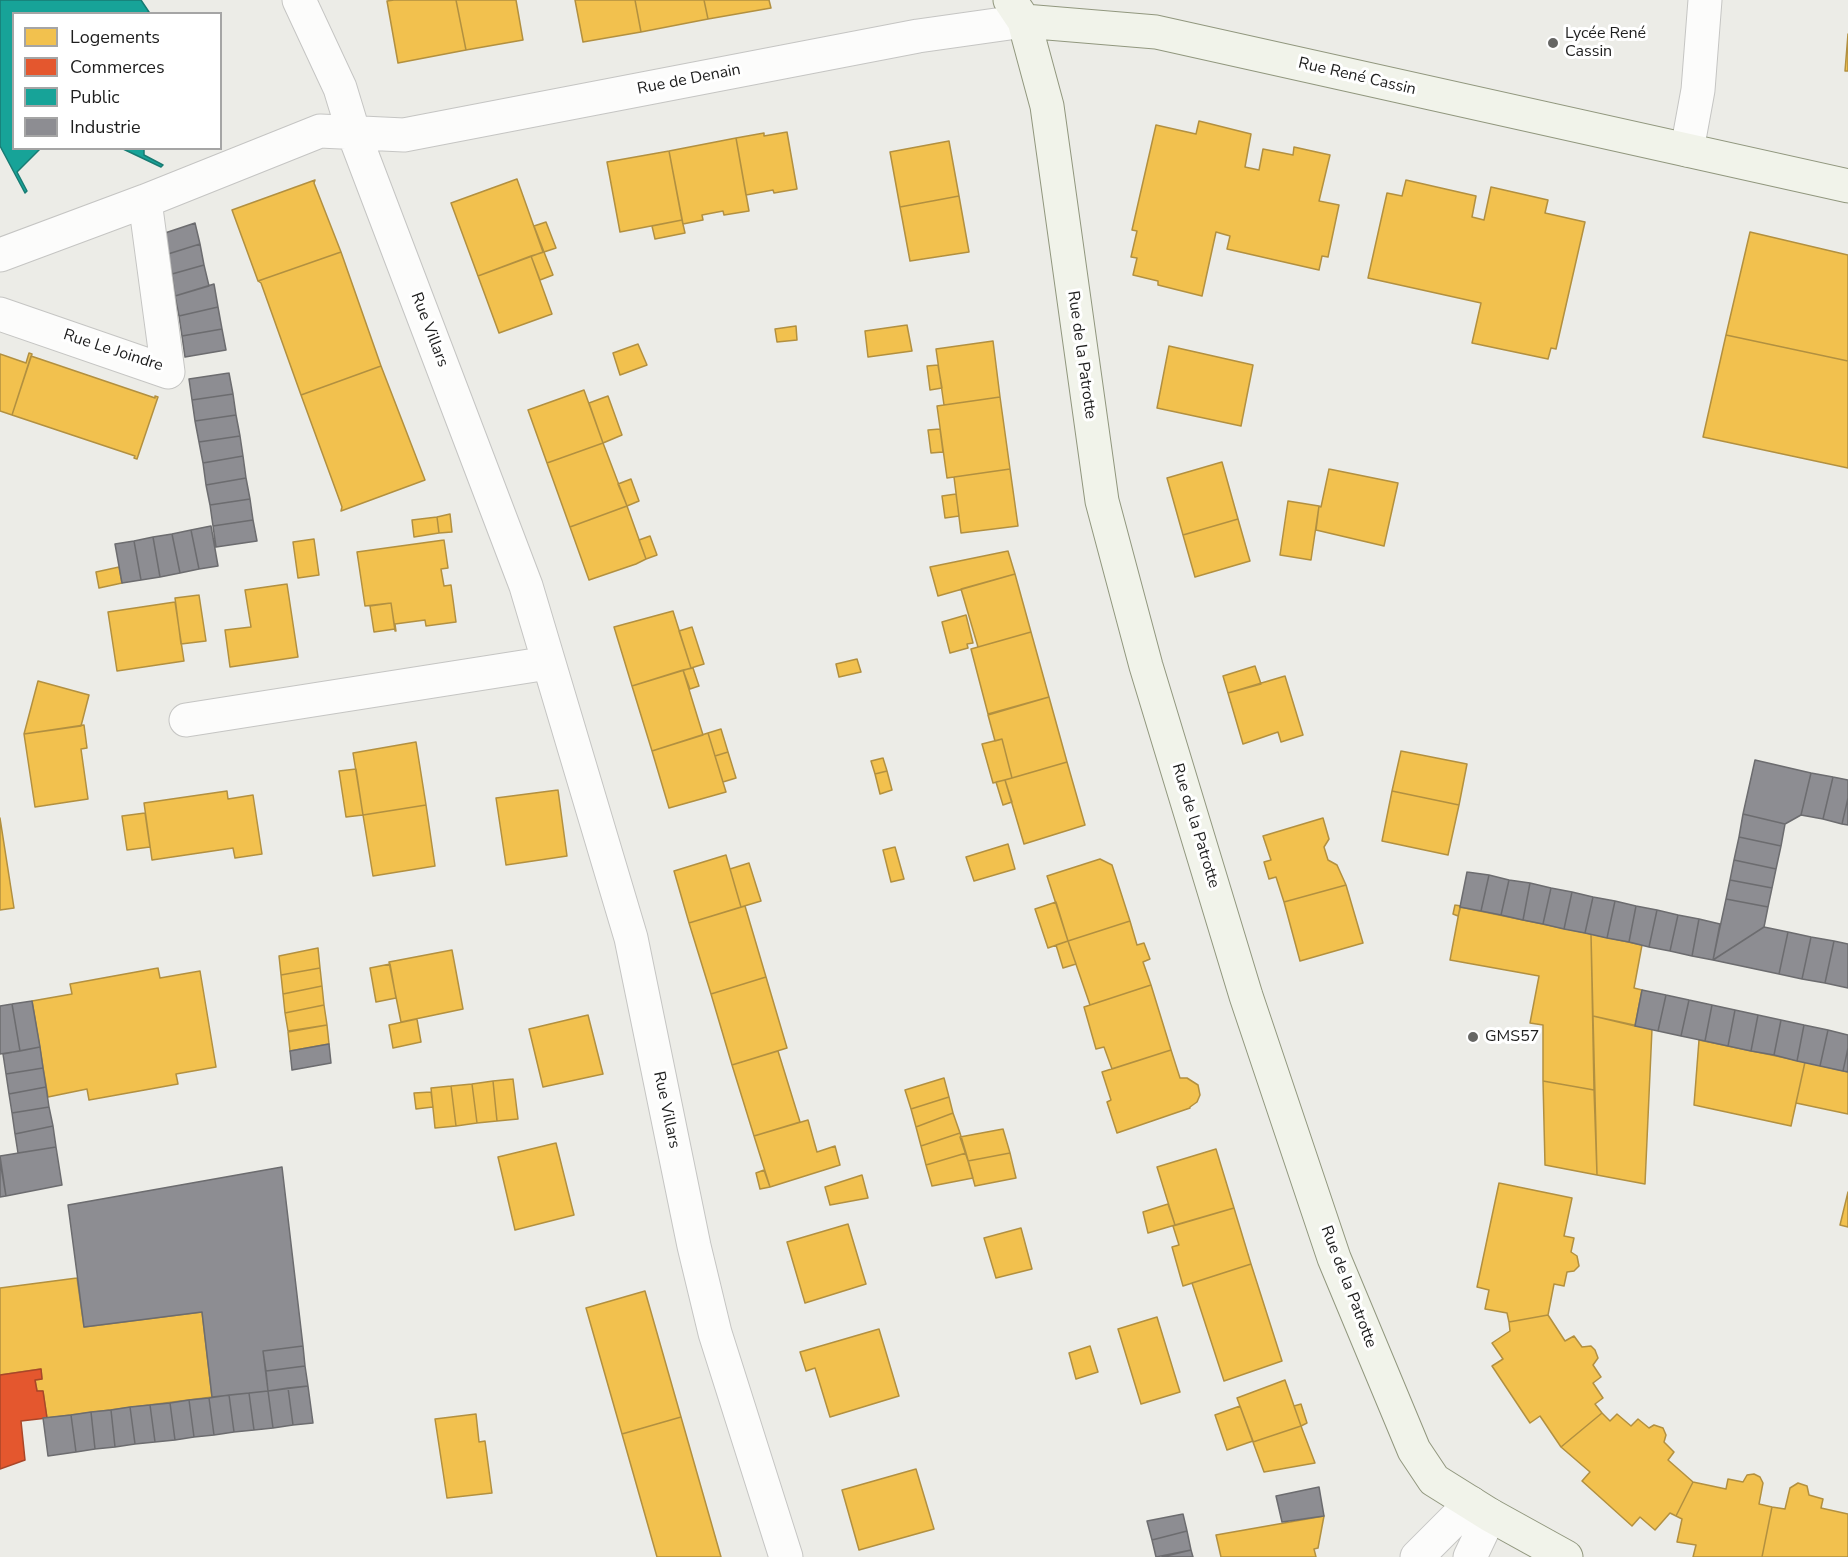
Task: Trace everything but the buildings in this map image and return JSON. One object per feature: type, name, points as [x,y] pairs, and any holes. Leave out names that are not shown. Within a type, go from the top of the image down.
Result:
[{"type":"street","name":"Rue Villars","points":[[299,0],[340,88],[354,134],[526,586],[630,938],[694,1246],[715,1333],[786,1557]]},
{"type":"street","points":[[1687,150],[1698,90],[1705,0]]},
{"type":"street","name":"Rue de Denain","points":[[354,134],[404,135],[918,36],[1017,10]]},
{"type":"street","name":"Rue René Cassin","points":[[1017,10],[1156,32],[1848,186]]},
{"type":"street","name":"Rue de la Patrotte","points":[[1017,10],[1047,106],[1102,501],[1146,666],[1246,996],[1334,1258],[1414,1450],[1434,1480],[1480,1509],[1566,1557]]},
{"type":"street","points":[[0,255],[145,201],[320,131],[354,134]]},
{"type":"street","name":"Rue Le Joindre","points":[[0,314],[168,372],[145,201]]},
{"type":"street","points":[[186,720],[548,663]]},
{"type":"street","points":[[1418,1557],[1480,1509]]},
{"type":"street","points":[[1470,1557],[1480,1509]]},
{"type":"place","name":"Lycée René Cassin","points":[[1553,43]]},
{"type":"place","name":"GMS57","points":[[1473,1037]]}]
